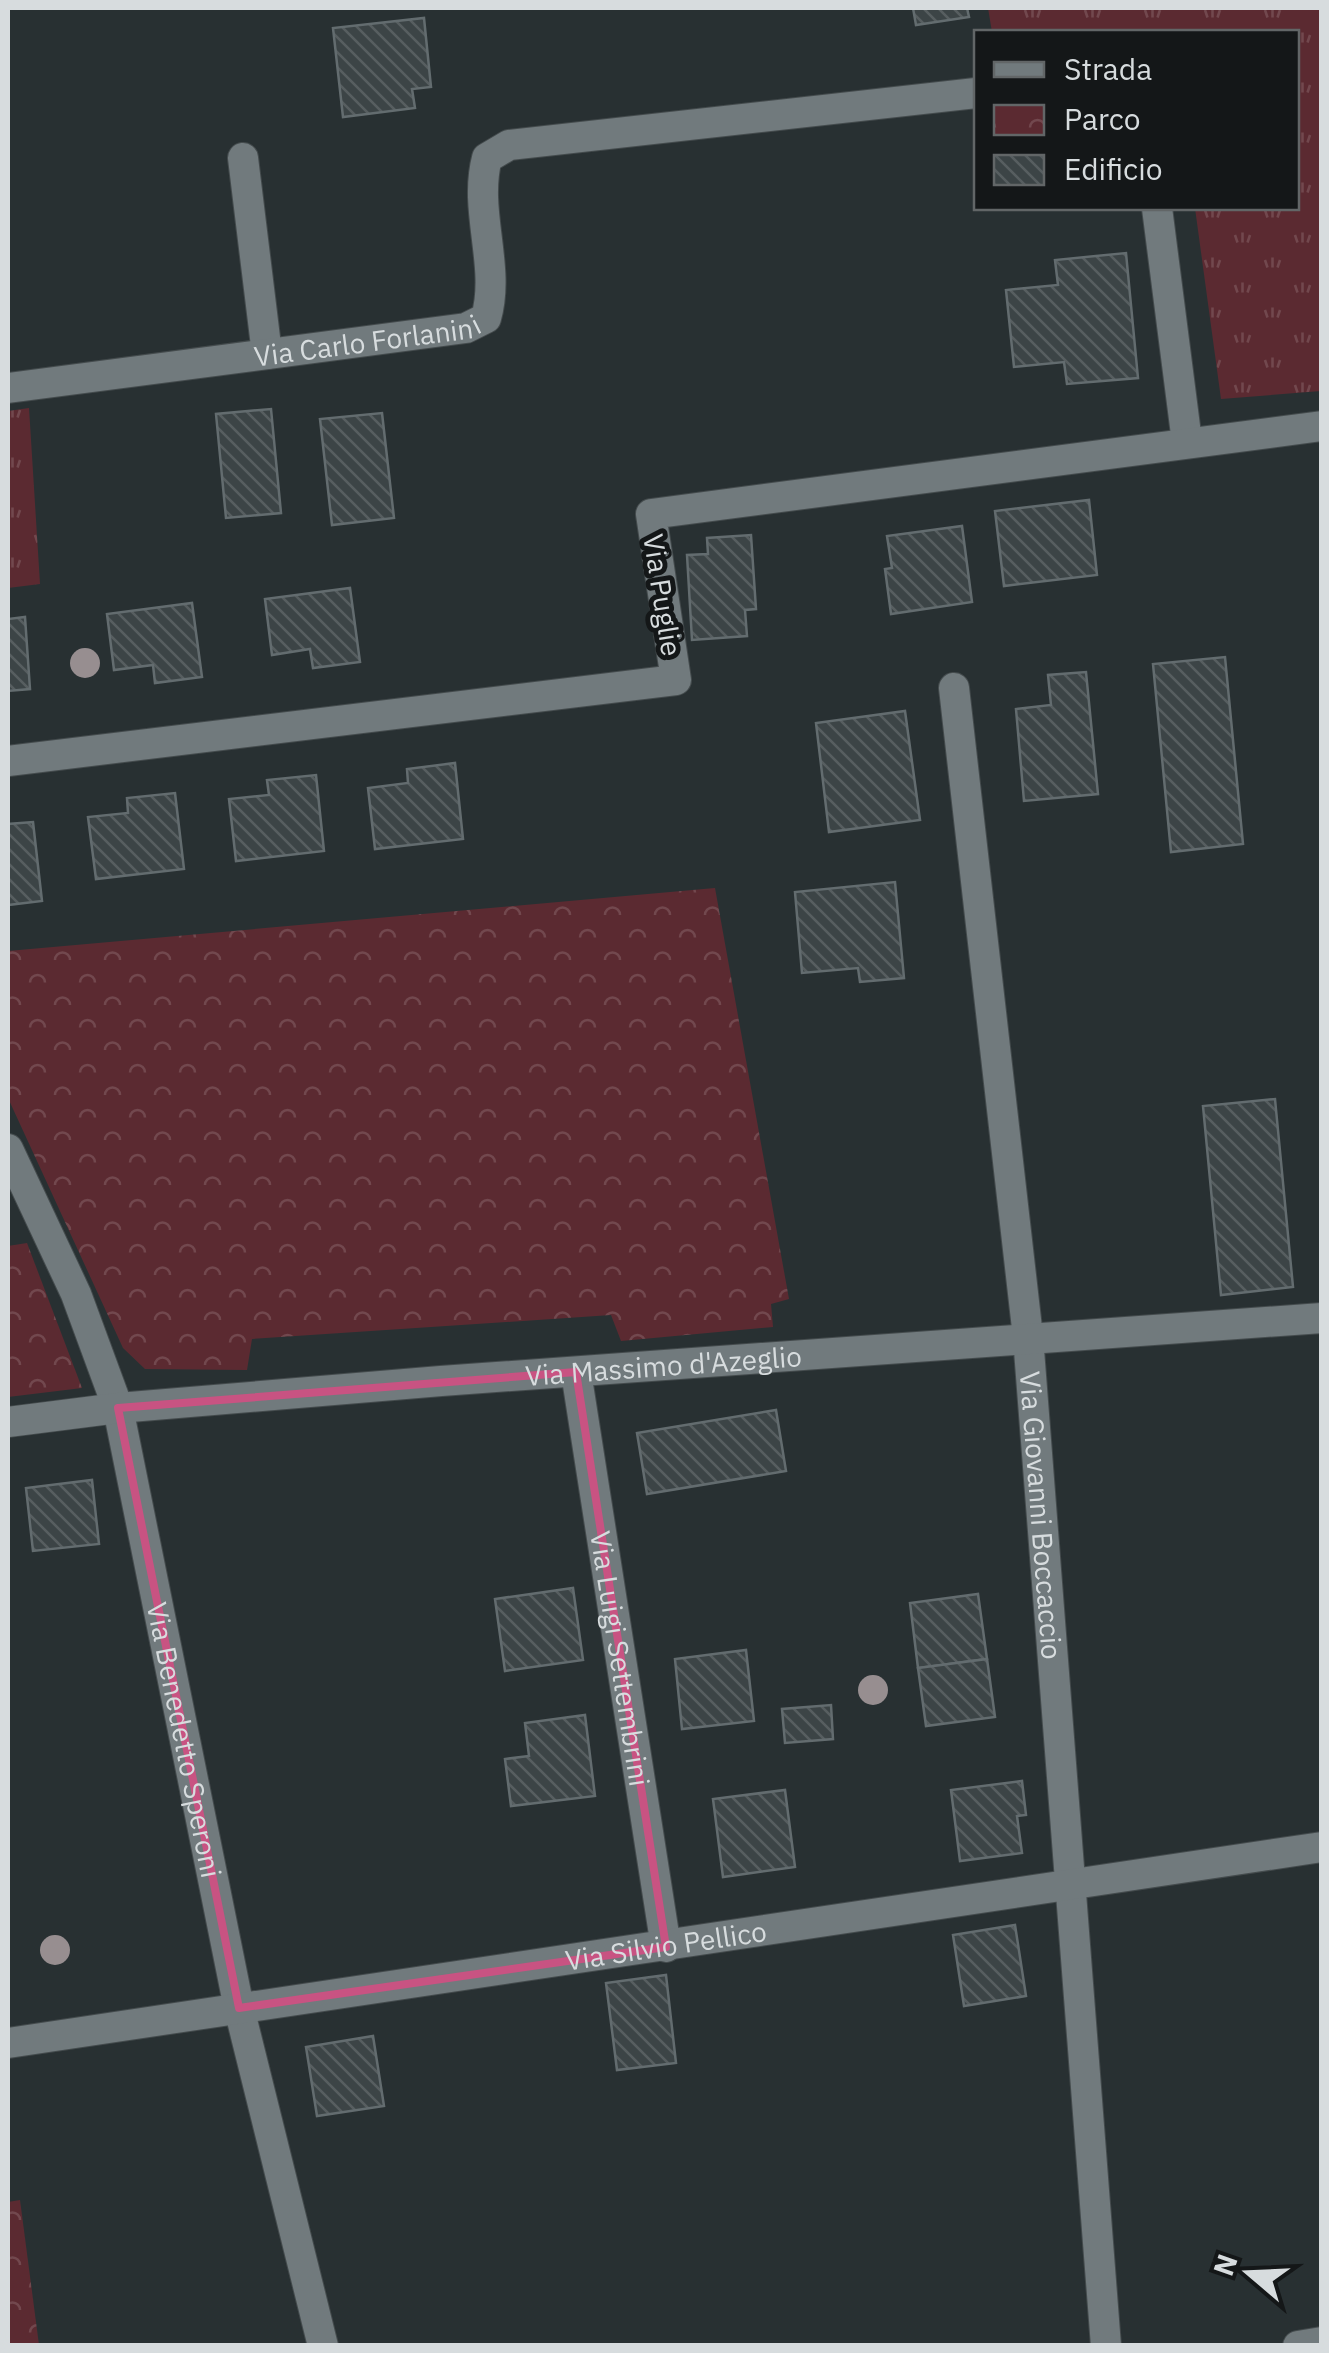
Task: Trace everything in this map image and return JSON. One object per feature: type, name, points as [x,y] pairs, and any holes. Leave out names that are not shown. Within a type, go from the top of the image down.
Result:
[{"type":"street","name":"Via Carlo Forlanini","points":[[8,388],[466,328],[486,318],[492,296],[480,182],[486,158],[508,145],[974,93]]},
{"type":"street","points":[[243,158],[267,354]]},
{"type":"street","points":[[1156,210],[1187,442]]},
{"type":"street","name":"Via Puglie","points":[[8,760],[676,680],[651,514],[1322,426]]},
{"type":"street","name":"Via Giovanni Boccaccio","points":[[954,688],[1028,1337],[1106,2346]]},
{"type":"street","name":"Via Benedetto Speroni","points":[[8,1149],[76,1294],[118,1408],[240,2008],[323,2346]]},
{"type":"street","name":"Via Massimo d'Azeglio","points":[[8,1422],[118,1408],[1322,1318]]},
{"type":"street","name":"Via Luigi Settembrini","points":[[576,1372],[666,1946]]},
{"type":"street","name":"Via Silvio Pellico","points":[[8,2043],[1322,1847]]},
{"type":"street","points":[[1298,2346],[1322,2342]]},
{"type":"highlighted area","points":[[576,1372],[666,1947],[239,2008],[118,1408]]},
{"type":"green space","points":[[988,8],[1321,8],[1321,391],[1221,399],[1195,210],[1299,210],[1299,30],[992,30]]},
{"type":"green space","points":[[29,408],[40,584],[8,588],[8,411]]},
{"type":"green space","points":[[715,888],[789,1299],[771,1304],[773,1327],[621,1341],[611,1315],[252,1339],[247,1370],[145,1369],[123,1348],[8,1098],[8,951]]},
{"type":"green space","points":[[27,1243],[82,1388],[8,1397],[8,1246]]},
{"type":"green space","points":[[20,2200],[39,2345],[8,2345],[8,2202]]},
{"type":"building","points":[[913,8],[967,8],[969,17],[916,25]]},
{"type":"building","points":[[424,18],[431,87],[412,89],[415,108],[343,117],[333,28]]},
{"type":"building","points":[[1126,253],[1138,378],[1067,384],[1064,362],[1014,367],[1006,290],[1058,285],[1055,260]]},
{"type":"building","points":[[271,409],[281,513],[226,518],[216,414]]},
{"type":"building","points":[[382,413],[394,518],[332,525],[320,419]]},
{"type":"building","points":[[1089,500],[1097,575],[1004,586],[995,511]]},
{"type":"building","points":[[962,526],[972,602],[891,614],[885,569],[892,568],[887,536]]},
{"type":"building","points":[[751,535],[756,609],[745,610],[747,636],[692,640],[687,555],[708,554],[707,538]]},
{"type":"building","points":[[350,588],[360,662],[313,668],[310,649],[272,655],[265,599]]},
{"type":"building","points":[[192,603],[202,677],[155,683],[153,665],[114,670],[107,614]]},
{"type":"building","points":[[25,617],[30,689],[8,691],[8,619]]},
{"type":"building","points":[[1225,657],[1243,844],[1171,852],[1153,664]]},
{"type":"building","points":[[1086,672],[1098,794],[1024,801],[1016,709],[1051,705],[1048,675]]},
{"type":"building","points":[[905,711],[920,820],[829,832],[816,723]]},
{"type":"building","points":[[455,763],[463,839],[375,849],[368,788],[408,783],[407,769]]},
{"type":"building","points":[[316,775],[324,851],[236,861],[229,799],[269,795],[267,780]]},
{"type":"building","points":[[175,793],[184,869],[96,879],[88,817],[128,813],[127,798]]},
{"type":"building","points":[[33,822],[42,901],[8,905],[8,824]]},
{"type":"building","points":[[895,882],[904,978],[860,982],[858,968],[802,973],[795,892]]},
{"type":"building","points":[[1275,1099],[1293,1287],[1221,1295],[1203,1106]]},
{"type":"building","points":[[776,1410],[786,1471],[647,1494],[637,1433]]},
{"type":"building","points":[[92,1480],[99,1544],[33,1551],[26,1488]]},
{"type":"building","points":[[573,1588],[583,1660],[505,1671],[495,1599]]},
{"type":"building","points":[[978,1594],[987,1659],[918,1668],[910,1603]]},
{"type":"building","points":[[746,1650],[754,1721],[682,1729],[675,1659]]},
{"type":"building","points":[[987,1659],[995,1717],[926,1726],[918,1668]]},
{"type":"building","points":[[831,1705],[833,1739],[785,1743],[782,1709]]},
{"type":"building","points":[[585,1715],[595,1796],[511,1806],[505,1759],[529,1756],[525,1723]]},
{"type":"building","points":[[1022,1781],[1026,1815],[1017,1816],[1022,1853],[960,1861],[951,1790]]},
{"type":"building","points":[[785,1790],[795,1867],[723,1877],[713,1799]]},
{"type":"building","points":[[1015,1925],[1026,1996],[964,2006],[953,1935]]},
{"type":"building","points":[[666,1975],[676,2063],[617,2070],[606,1983]]},
{"type":"building","points":[[373,2036],[384,2106],[317,2116],[306,2047]]}]
